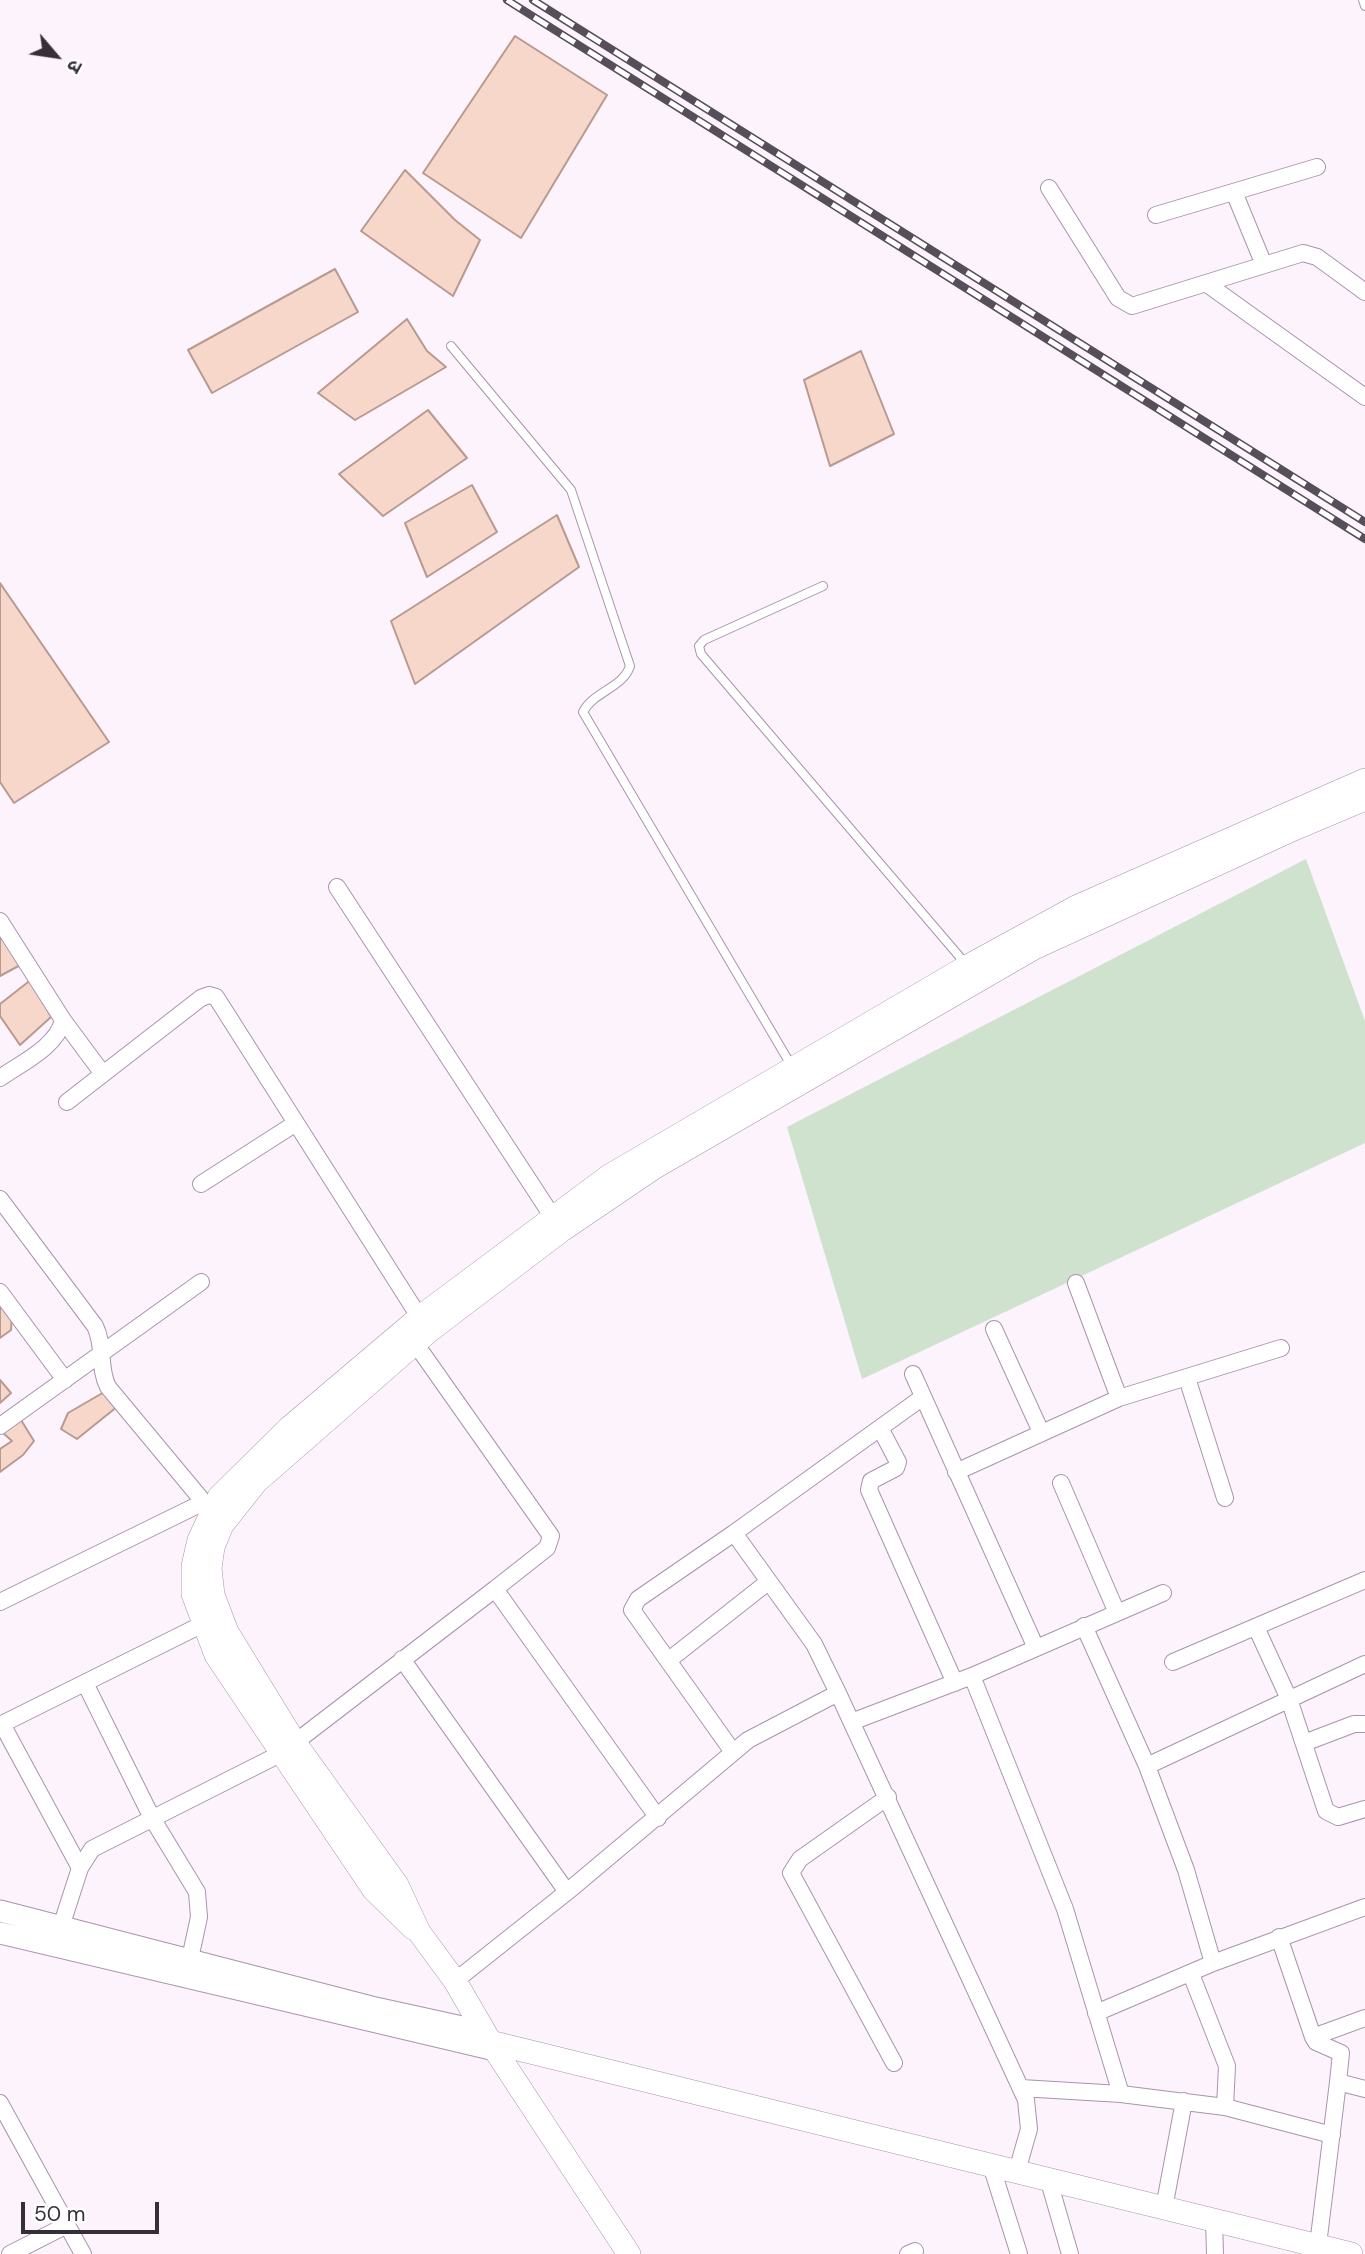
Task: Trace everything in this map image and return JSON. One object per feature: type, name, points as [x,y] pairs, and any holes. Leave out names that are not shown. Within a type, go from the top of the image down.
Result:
[{"type":"main road","points":[[1320,809],[1365,780]]},
{"type":"main road","points":[[288,1749],[216,1655],[193,1594],[193,1566],[212,1512],[238,1476],[289,1428],[421,1330],[637,1158],[797,1076],[971,974],[1076,907],[1320,809],[1365,799]]},
{"type":"main road","points":[[212,1512],[210,1568],[213,1595],[227,1632],[288,1749],[374,1890],[419,1932],[455,1981],[490,2041],[629,2254]]},
{"type":"main road","points":[[490,2041],[1346,2254]]},
{"type":"street","points":[[1156,215],[1317,167]]},
{"type":"street","points":[[1049,188],[1124,303],[1141,304],[1296,255],[1311,254],[1365,292]]},
{"type":"street","points":[[1234,192],[1264,265]]},
{"type":"street","points":[[1207,284],[1365,397]]},
{"type":"street","points":[[337,887],[557,1223]]},
{"type":"street","points":[[0,921],[63,1020],[103,1074]]},
{"type":"street","points":[[55,1947],[80,1868],[92,1849],[288,1749],[547,1548],[552,1540],[223,1005],[209,995],[67,1101]]},
{"type":"street","points":[[0,1079],[51,1042],[61,1032],[63,1020]]},
{"type":"street","points":[[201,1184],[296,1123]]},
{"type":"street","points":[[0,1199],[95,1326],[100,1335],[101,1369],[108,1387],[212,1512],[0,1602]]},
{"type":"street","points":[[0,1426],[201,1283]]},
{"type":"street","points":[[1076,1283],[1119,1398]]},
{"type":"street","points":[[0,1293],[65,1380]]},
{"type":"street","points":[[993,1329],[1041,1433]]},
{"type":"street","points":[[956,1472],[1119,1398],[1281,1348]]},
{"type":"street","points":[[913,1374],[1036,1648]]},
{"type":"street","points":[[1187,1378],[1225,1498]]},
{"type":"street","points":[[733,1752],[634,1615],[633,1604],[923,1397]]},
{"type":"street","points":[[880,1428],[898,1462],[891,1471],[871,1481],[869,1490],[955,1683]]},
{"type":"street","points":[[1061,1483],[1116,1613]]},
{"type":"street","points":[[734,1533],[814,1644],[854,1721],[1021,2088],[1029,2112],[1029,2129],[1017,2171]]},
{"type":"street","points":[[1173,1662],[1365,1580]]},
{"type":"street","points":[[669,1660],[768,1582]]},
{"type":"street","points":[[495,1589],[658,1818]]},
{"type":"street","points":[[854,1721],[972,1676],[1163,1593]]},
{"type":"street","points":[[80,1868],[1,1725],[203,1624]]},
{"type":"street","points":[[1084,1626],[1147,1766],[1186,1870],[1213,1963]]},
{"type":"street","points":[[1256,1627],[1289,1699],[1326,1811],[1338,1816],[1365,1810]]},
{"type":"street","points":[[402,1659],[567,1892]]},
{"type":"street","points":[[1147,1766],[1365,1664]]},
{"type":"street","points":[[972,1676],[1065,1909],[1121,2094]]},
{"type":"street","points":[[85,1683],[152,1818],[197,1892],[199,1917],[188,1969]]},
{"type":"street","points":[[455,1981],[658,1818],[733,1752],[761,1732],[838,1693]]},
{"type":"street","points":[[1304,1742],[1354,1724],[1365,1724]]},
{"type":"street","points":[[888,1797],[800,1859],[791,1873],[894,2063]]},
{"type":"street","points":[[1096,2013],[1213,1963],[1365,1907]]},
{"type":"street","points":[[0,1911],[61,1925],[188,1969]]},
{"type":"street","points":[[0,1933],[55,1947],[188,1969],[490,2041]]},
{"type":"street","points":[[1279,1937],[1313,2037],[1316,2042],[1341,2053],[1318,2245]]},
{"type":"street","points":[[1191,1974],[1227,2066],[1225,2107]]},
{"type":"street","points":[[1313,2037],[1365,2018]]},
{"type":"street","points":[[1338,2082],[1365,2089]]},
{"type":"street","points":[[1021,2088],[1121,2094],[1225,2107],[1332,2135]]},
{"type":"street","points":[[1164,2208],[1184,2101]]},
{"type":"street","points":[[0,2103],[5,2122],[83,2254]]},
{"type":"street","points":[[992,2165],[1019,2254]]},
{"type":"street","points":[[1048,2178],[1070,2254]]},
{"type":"street","points":[[1214,2220],[1215,2254]]},
{"type":"street","points":[[10,2254],[67,2225]]},
{"type":"lane","points":[[1363,0],[1365,6]]},
{"type":"lane","points":[[451,346],[571,490],[630,666],[627,676],[587,704],[583,712],[797,1076]]},
{"type":"lane","points":[[823,586],[704,640],[699,646],[701,654],[971,974]]},
{"type":"green space","points":[[1306,859],[1365,1021],[1365,1143],[862,1379],[787,1127]]},
{"type":"building","points":[[515,36],[607,95],[521,238],[423,173]]},
{"type":"building","points":[[405,170],[455,220],[480,240],[453,296],[361,231]]},
{"type":"building","points":[[335,269],[358,312],[212,393],[188,350]]},
{"type":"building","points":[[407,319],[427,351],[446,367],[355,420],[318,393]]},
{"type":"building","points":[[861,351],[894,434],[830,466],[804,380]]},
{"type":"building","points":[[428,410],[467,458],[383,516],[339,474]]},
{"type":"building","points":[[472,485],[497,532],[427,577],[405,523]]},
{"type":"building","points":[[557,515],[579,567],[415,684],[391,621]]},
{"type":"building","points":[[0,583],[109,742],[14,803],[0,782]]},
{"type":"building","points":[[0,932],[24,963],[0,976]]},
{"type":"building","points":[[32,979],[51,1017],[20,1045],[0,1016],[0,1004]]},
{"type":"building","points":[[0,1299],[12,1313],[11,1330],[0,1338]]},
{"type":"building","points":[[0,1380],[11,1393],[0,1403]]},
{"type":"building","points":[[106,1391],[118,1406],[77,1439],[61,1429],[68,1413]]},
{"type":"building","points":[[21,1420],[34,1441],[23,1455],[0,1472],[0,1449],[12,1441],[2,1432]]},
{"type":"railway","points":[[507,0],[1365,539]]},
{"type":"railway","points":[[533,0],[1365,522]]}]
